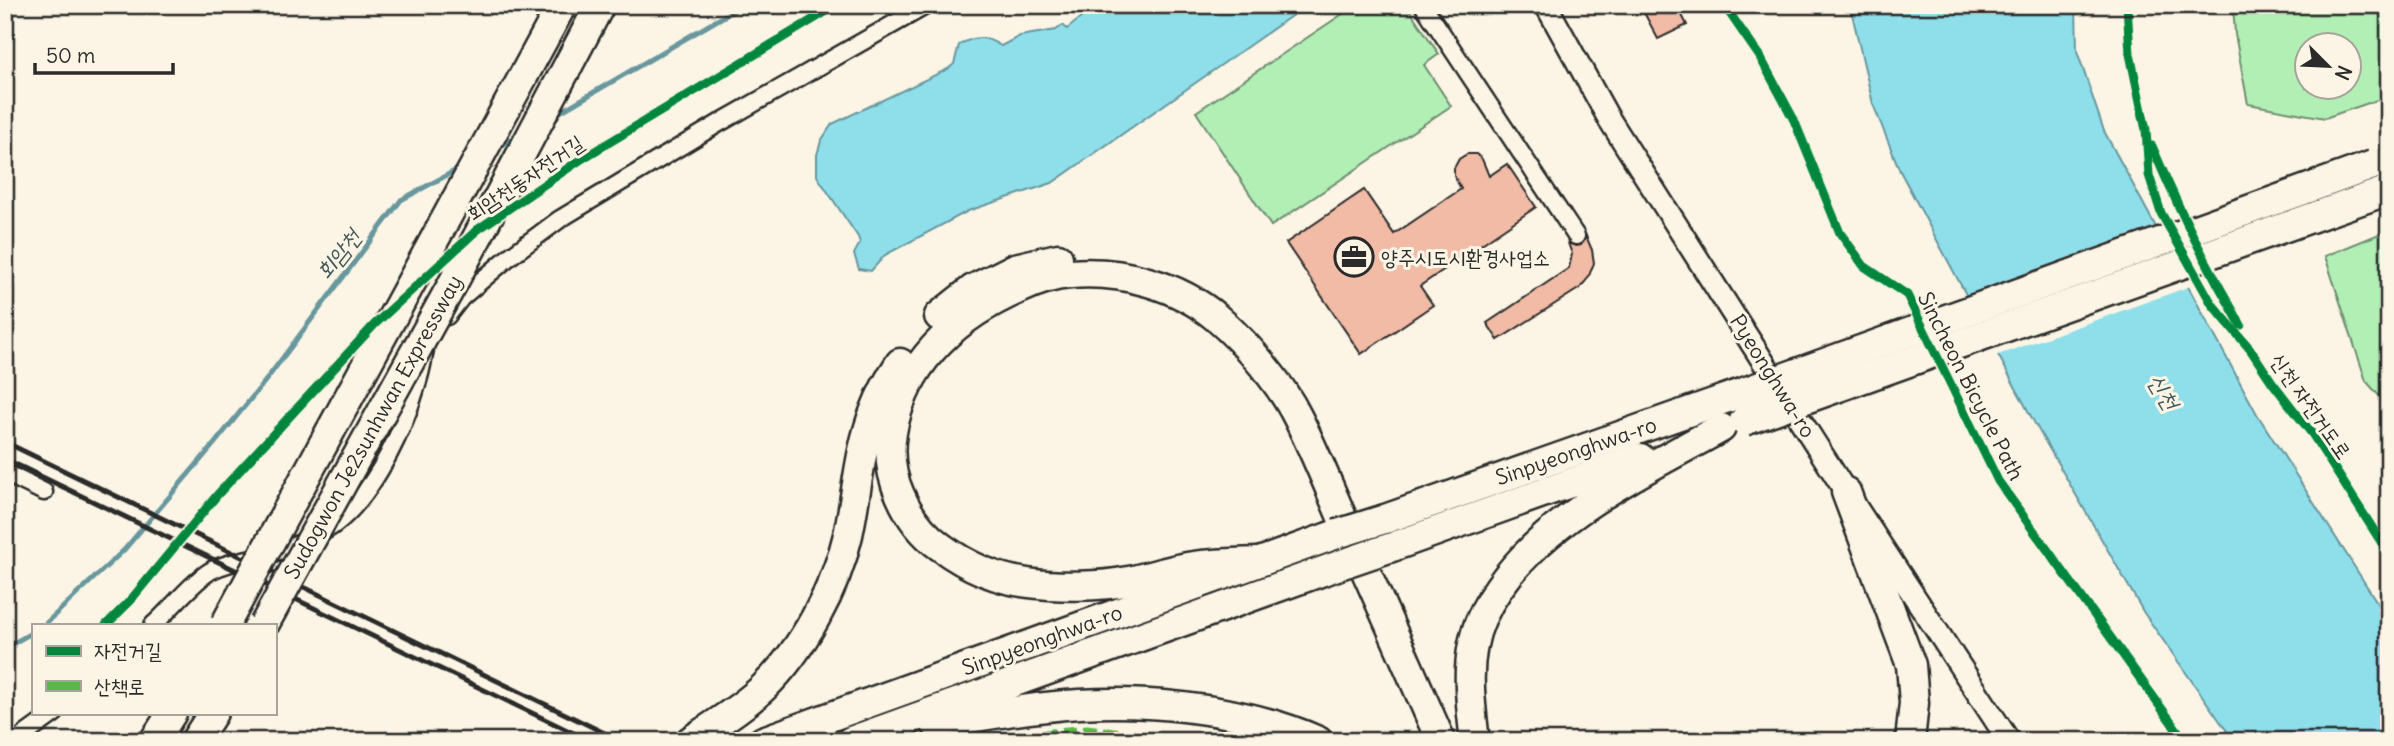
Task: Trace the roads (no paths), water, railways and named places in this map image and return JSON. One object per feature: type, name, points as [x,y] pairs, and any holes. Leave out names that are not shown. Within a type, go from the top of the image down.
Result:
[{"type":"highway","name":"Sudogwon Je2sunhwan Expressway","points":[[226,624],[562,5]]},
{"type":"highway","name":"Sudogwon Je2sunhwan Expressway","points":[[265,624],[452,285],[600,5]]},
{"type":"highway","name":"Sinpyeonghwa-ro","points":[[852,740],[1392,547],[2381,162]]},
{"type":"highway","name":"Sinpyeonghwa-ro","points":[[763,741],[1337,534],[1734,415],[2386,191]]},
{"type":"highway","points":[[690,741],[733,713],[765,687],[793,653],[816,614],[835,577],[847,537],[864,443],[874,410],[906,352],[927,326],[974,289],[1015,268],[1063,256],[1109,257],[1152,266],[1192,279],[1228,303],[1267,340],[1310,401],[1459,741]]},
{"type":"highway","points":[[1256,562],[1201,565],[1125,582],[1074,585],[1028,583],[993,576],[958,559],[929,538],[915,523],[895,484],[890,457],[891,432],[901,400],[914,372],[937,342],[969,315],[1039,280],[1069,274],[1102,274],[1139,280],[1179,292],[1216,317],[1254,354],[1297,415],[1441,741]]},
{"type":"highway","points":[[1475,741],[1469,697],[1471,659],[1480,620],[1505,579],[1535,546],[1612,489],[1734,415]]},
{"type":"highway","points":[[1846,492],[1911,665],[1914,704],[1910,741]]},
{"type":"highway","points":[[852,740],[929,724],[1046,707],[1153,704],[1254,719],[1318,741]]},
{"type":"highway","points":[[154,741],[171,714]]},
{"type":"highway","points":[[195,741],[211,714]]},
{"type":"main road","name":"Pyeonghwa-ro","points":[[1546,5],[1608,119],[2009,741]]},
{"type":"street","points":[[154,624],[211,570],[271,554],[321,534],[349,513],[380,471],[403,424],[423,366],[429,333],[461,298],[509,257],[560,219],[649,165],[927,5]]},
{"type":"street","points":[[1426,6],[1576,236]]},
{"type":"street","points":[[5,473],[44,492]]},
{"type":"street","points":[[16,741],[54,714]]},
{"type":"water","points":[[1097,5],[1307,5],[1052,183],[968,211],[885,255],[871,271],[859,269],[854,254],[860,243],[858,237],[817,176],[817,155],[821,141],[832,124],[948,69],[954,64],[959,45],[965,42],[980,38],[1001,46],[1020,36],[1056,30],[1063,25],[1067,29]]},
{"type":"water","name":"신천","points":[[1850,5],[2076,5],[2077,51],[2104,131],[2257,414],[2389,621],[2389,741],[2234,741],[2144,613],[2034,422],[1900,171],[1873,104]]},
{"type":"waterway","name":"회암천","points":[[555,115],[743,5]]},
{"type":"waterway","name":"회암천","points":[[497,148],[519,136]]},
{"type":"waterway","name":"회암천","points":[[45,624],[124,550],[215,443],[266,380],[401,200],[460,168]]},
{"type":"waterway","name":"회암천","points":[[5,648],[32,633]]},
{"type":"railway","points":[[5,442],[621,741]]},
{"type":"railway","points":[[5,459],[590,741]]},
{"type":"place","name":"양주시도시환경사업소","points":[[1354,257]]}]
